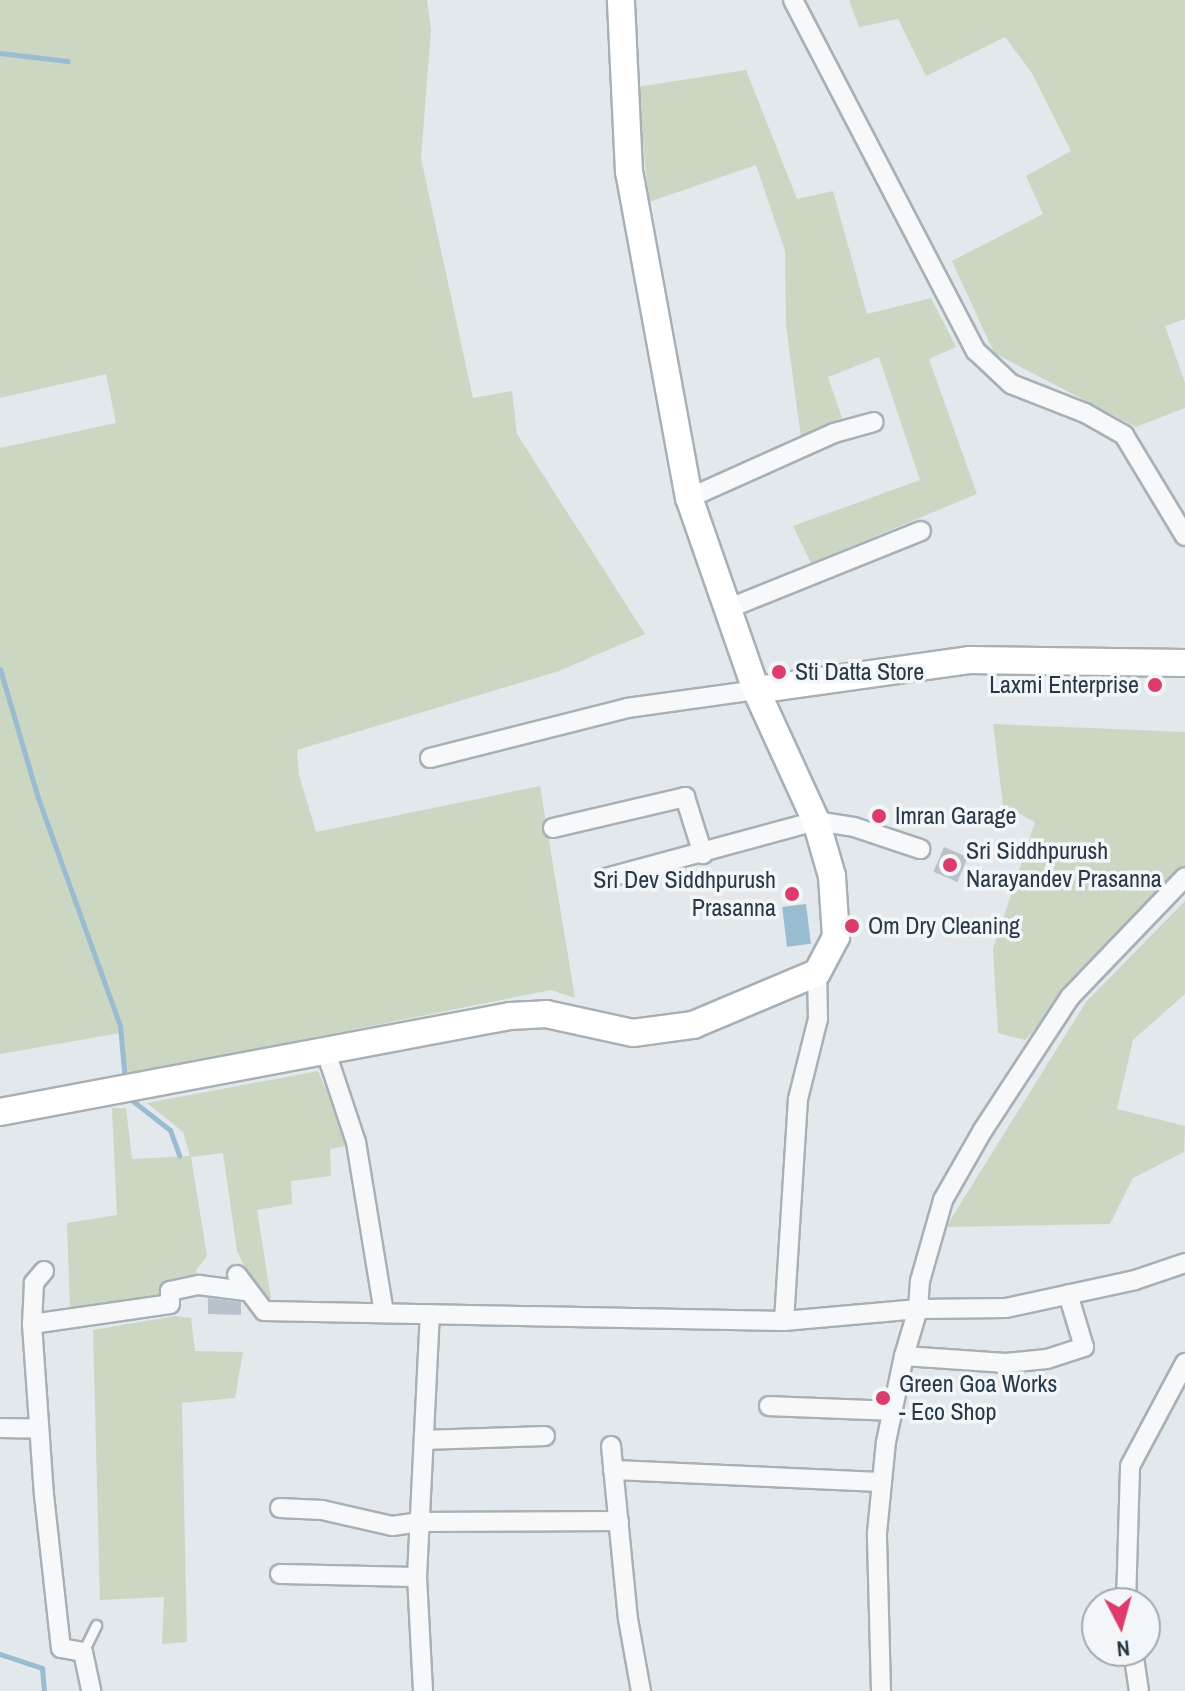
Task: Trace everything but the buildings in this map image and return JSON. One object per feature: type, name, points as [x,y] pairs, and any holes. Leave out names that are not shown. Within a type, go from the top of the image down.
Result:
[{"type":"street","points":[[621,0],[629,172],[689,498],[756,690],[816,821],[832,876],[836,937],[817,973],[818,1019],[798,1099],[784,1321]]},
{"type":"street","points":[[793,0],[976,351],[1011,384],[1085,413],[1124,435],[1185,536]]},
{"type":"street","points":[[689,498],[834,433],[874,422]]},
{"type":"street","points":[[727,609],[921,531]]},
{"type":"street","points":[[430,758],[627,708],[969,660],[1185,663]]},
{"type":"street","points":[[553,828],[685,797],[703,854]]},
{"type":"street","points":[[606,878],[816,821],[854,827],[920,849]]},
{"type":"street","points":[[881,1691],[877,1533],[882,1482],[904,1356],[918,1309],[920,1281],[943,1200],[983,1130],[1070,997],[1185,877]]},
{"type":"street","points":[[0,1112],[510,1016],[546,1014],[633,1033],[693,1025],[817,973]]},
{"type":"street","points":[[325,1049],[356,1142],[384,1313]]},
{"type":"street","points":[[32,1324],[170,1304],[170,1291],[199,1285],[241,1283],[264,1311],[784,1321],[918,1309],[1006,1308],[1135,1280],[1185,1263]]},
{"type":"street","points":[[44,1271],[34,1283],[32,1324],[61,1648],[83,1652],[91,1691]]},
{"type":"street","points":[[904,1356],[1006,1363],[1047,1359],[1084,1347],[1068,1294]]},
{"type":"street","points":[[423,1691],[417,1577],[430,1314]]},
{"type":"street","points":[[1126,1587],[1130,1466],[1185,1363]]},
{"type":"street","points":[[769,1406],[893,1411]]},
{"type":"street","points":[[0,1428],[39,1429]]},
{"type":"street","points":[[424,1440],[545,1436]]},
{"type":"street","points":[[611,1446],[628,1619],[641,1691]]},
{"type":"street","points":[[613,1470],[882,1482]]},
{"type":"street","points":[[280,1508],[322,1510],[392,1526],[419,1522],[619,1521]]},
{"type":"street","points":[[280,1574],[417,1577]]},
{"type":"street","points":[[1135,1667],[1139,1691]]},
{"type":"lane","points":[[83,1652],[96,1625]]},
{"type":"green space","points":[[0,0],[427,0],[431,30],[421,158],[473,398],[512,391],[517,434],[645,634],[559,671],[297,750],[299,775],[316,832],[540,786],[575,998],[551,990],[127,1075],[120,1033],[0,1054],[0,448],[116,423],[106,374],[0,398]]},
{"type":"green space","points":[[849,0],[1185,0],[1185,319],[1165,326],[1185,383],[1185,408],[1136,427],[994,353],[952,261],[1043,214],[1026,176],[1071,151],[1032,73],[1005,37],[926,76],[898,19],[859,27]]},
{"type":"green space","points":[[746,70],[797,199],[833,191],[867,314],[931,298],[956,347],[929,359],[977,494],[811,563],[793,526],[920,480],[879,357],[828,377],[842,418],[801,438],[786,325],[785,251],[756,165],[649,202],[637,87]]},
{"type":"green space","points":[[993,724],[1185,732],[1185,868],[1025,1040],[998,1033],[993,949],[1035,822],[1003,805]]},
{"type":"green space","points":[[1185,901],[1185,994],[1133,1040],[1117,1109],[1185,1126],[1184,1152],[1133,1178],[1110,1224],[946,1227],[1086,1002]]},
{"type":"green space","points":[[318,1071],[349,1145],[330,1149],[331,1176],[291,1181],[292,1204],[257,1210],[271,1299],[257,1291],[237,1251],[223,1153],[191,1157],[207,1256],[196,1270],[199,1280],[164,1297],[70,1310],[67,1223],[117,1215],[112,1108],[126,1108],[132,1159],[190,1156],[183,1132],[147,1103]]},
{"type":"green space","points":[[175,1316],[191,1318],[195,1351],[243,1352],[235,1398],[182,1403],[187,1642],[162,1644],[164,1597],[100,1600],[93,1330]]},
{"type":"water","points":[[806,904],[811,944],[787,947],[782,907]]},
{"type":"waterway","points":[[0,53],[68,61]]},
{"type":"waterway","points":[[0,669],[38,798],[120,1026],[125,1081]]},
{"type":"waterway","points":[[129,1098],[170,1130],[179,1155]]},
{"type":"waterway","points":[[0,1654],[42,1668],[44,1691]]},
{"type":"place","name":"Sti Datta Store","points":[[779,672]]},
{"type":"place","name":"Laxmi Enterprise","points":[[1155,685]]},
{"type":"place","name":"Imran Garage","points":[[879,816]]},
{"type":"place","name":"Sri Siddhpurush Narayandev Prasanna","points":[[950,865]]},
{"type":"place","name":"Sri Dev Siddhpurush Prasanna","points":[[792,894]]},
{"type":"place","name":"Om Dry Cleaning","points":[[852,926]]},
{"type":"place","name":"Green Goa Works - Eco Shop","points":[[883,1398]]}]
